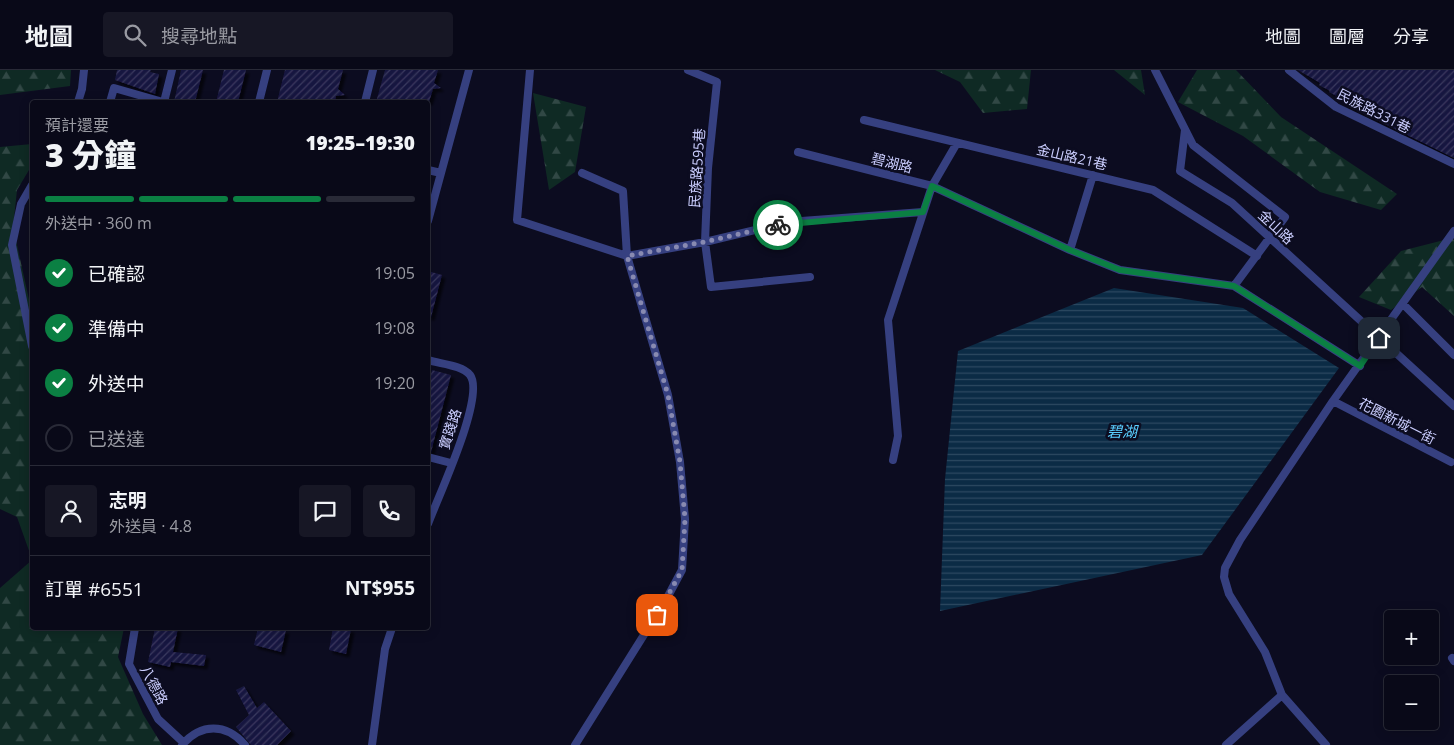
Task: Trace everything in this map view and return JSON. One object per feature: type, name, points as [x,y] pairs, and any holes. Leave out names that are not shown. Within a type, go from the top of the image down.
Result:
[{"type":"lane","points":[[79,100],[84,70]]},
{"type":"lane","points":[[164,100],[172,70]]},
{"type":"lane","points":[[259,100],[267,70]]},
{"type":"lane","points":[[366,100],[373,70]]},
{"type":"lane","points":[[430,214],[469,70]]},
{"type":"lane","points":[[530,70],[517,220],[627,256],[704,242],[788,222],[923,212]]},
{"type":"lane","name":"民族路595巷","points":[[688,70],[717,82],[708,168],[704,242],[711,287],[810,277]]},
{"type":"lane","name":"金山路","points":[[1155,70],[1193,145],[1285,217],[1271,238]]},
{"type":"lane","name":"民族路331巷","points":[[1289,70],[1336,107],[1454,164]]},
{"type":"lane","points":[[111,100],[114,88],[156,100]]},
{"type":"lane","name":"金山路21巷","points":[[864,120],[1154,190],[1257,256]]},
{"type":"lane","name":"金山路","points":[[1185,130],[1180,170],[1232,203],[1454,406]]},
{"type":"lane","points":[[893,460],[898,436],[888,320],[932,186],[957,143]]},
{"type":"lane","name":"碧湖路","points":[[798,152],[932,186],[1070,250],[1120,270],[1234,286],[1360,366]]},
{"type":"lane","points":[[430,170],[441,173]]},
{"type":"lane","points":[[575,745],[667,598],[682,570],[685,519],[680,462],[668,395],[627,256],[623,191],[582,174]]},
{"type":"lane","points":[[1070,250],[1093,176]]},
{"type":"lane","points":[[30,188],[21,204],[12,245],[30,336]]},
{"type":"lane","points":[[1326,745],[1282,695],[1264,652],[1229,594],[1224,577],[1225,568],[1240,540],[1333,401],[1360,366],[1454,231]]},
{"type":"lane","points":[[1234,286],[1271,238]]},
{"type":"lane","points":[[1403,304],[1454,355]]},
{"type":"lane","name":"實踐路","points":[[430,361],[464,370],[472,377],[473,390],[468,425],[430,519]]},
{"type":"lane","name":"花園新城一街","points":[[1333,401],[1451,462]]},
{"type":"lane","points":[[430,458],[451,463]]},
{"type":"lane","name":"八德路","points":[[135,630],[129,664],[158,719],[183,744]]},
{"type":"lane","points":[[372,745],[385,649],[391,630]]},
{"type":"lane","points":[[1226,745],[1282,695]]},
{"type":"lane","points":[[183,744],[190,735],[210,728],[230,732],[245,745]]},
{"type":"green space","points":[[0,70],[71,70],[70,86],[0,95]]},
{"type":"green space","points":[[935,70],[1031,70],[1027,109],[983,113],[960,82]]},
{"type":"green space","points":[[1114,70],[1141,70],[1145,95]]},
{"type":"green space","points":[[1197,70],[1236,70],[1281,117],[1397,194],[1381,210],[1320,192],[1243,136],[1178,102]]},
{"type":"green space","points":[[533,93],[586,107],[575,172],[549,190]]},
{"type":"green space","points":[[30,144],[30,168],[17,190],[13,227],[30,304],[30,553],[17,517],[0,509],[0,147]]},
{"type":"green space","points":[[1452,238],[1454,240],[1454,316],[1422,287],[1391,310],[1359,297],[1401,251]]},
{"type":"green space","points":[[30,562],[30,630],[124,630],[118,657],[143,714],[162,745],[0,745],[0,588]]},
{"type":"water","name":"碧湖","points":[[1114,288],[1243,308],[1339,368],[1202,555],[940,611],[945,479],[958,351]]},
{"type":"building","points":[[117,70],[151,70],[150,72],[159,74],[155,94],[115,80]]},
{"type":"building","points":[[181,70],[203,70],[196,100],[174,100]]},
{"type":"building","points":[[224,70],[246,70],[238,100],[216,100]]},
{"type":"building","points":[[285,70],[343,70],[338,89],[345,95],[336,96],[335,100],[278,100]]},
{"type":"building","points":[[385,70],[438,70],[434,83],[441,88],[433,89],[430,100],[377,100]]},
{"type":"building","points":[[1298,70],[1454,70],[1454,158],[1346,105],[1347,102]]},
{"type":"building","points":[[430,272],[442,275],[430,317]]},
{"type":"building","points":[[432,370],[451,375],[431,452],[430,452],[430,378]]},
{"type":"building","points":[[155,630],[178,630],[173,652],[206,655],[204,666],[171,662],[170,667],[148,662]]},
{"type":"building","points":[[258,630],[286,630],[281,652],[254,645]]},
{"type":"building","points":[[333,630],[351,630],[346,654],[329,650]]},
{"type":"building","points":[[244,686],[257,708],[264,702],[291,731],[277,745],[251,745],[236,727],[249,715],[236,690]]},
{"type":"way so far","points":[[657,615],[682,570],[685,519],[680,462],[668,395],[627,256],[704,242],[778,225]]},
{"type":"route","points":[[778,225],[788,222],[923,212],[932,186],[1070,250],[1120,270],[1234,286],[1360,366],[1379,338]]}]
